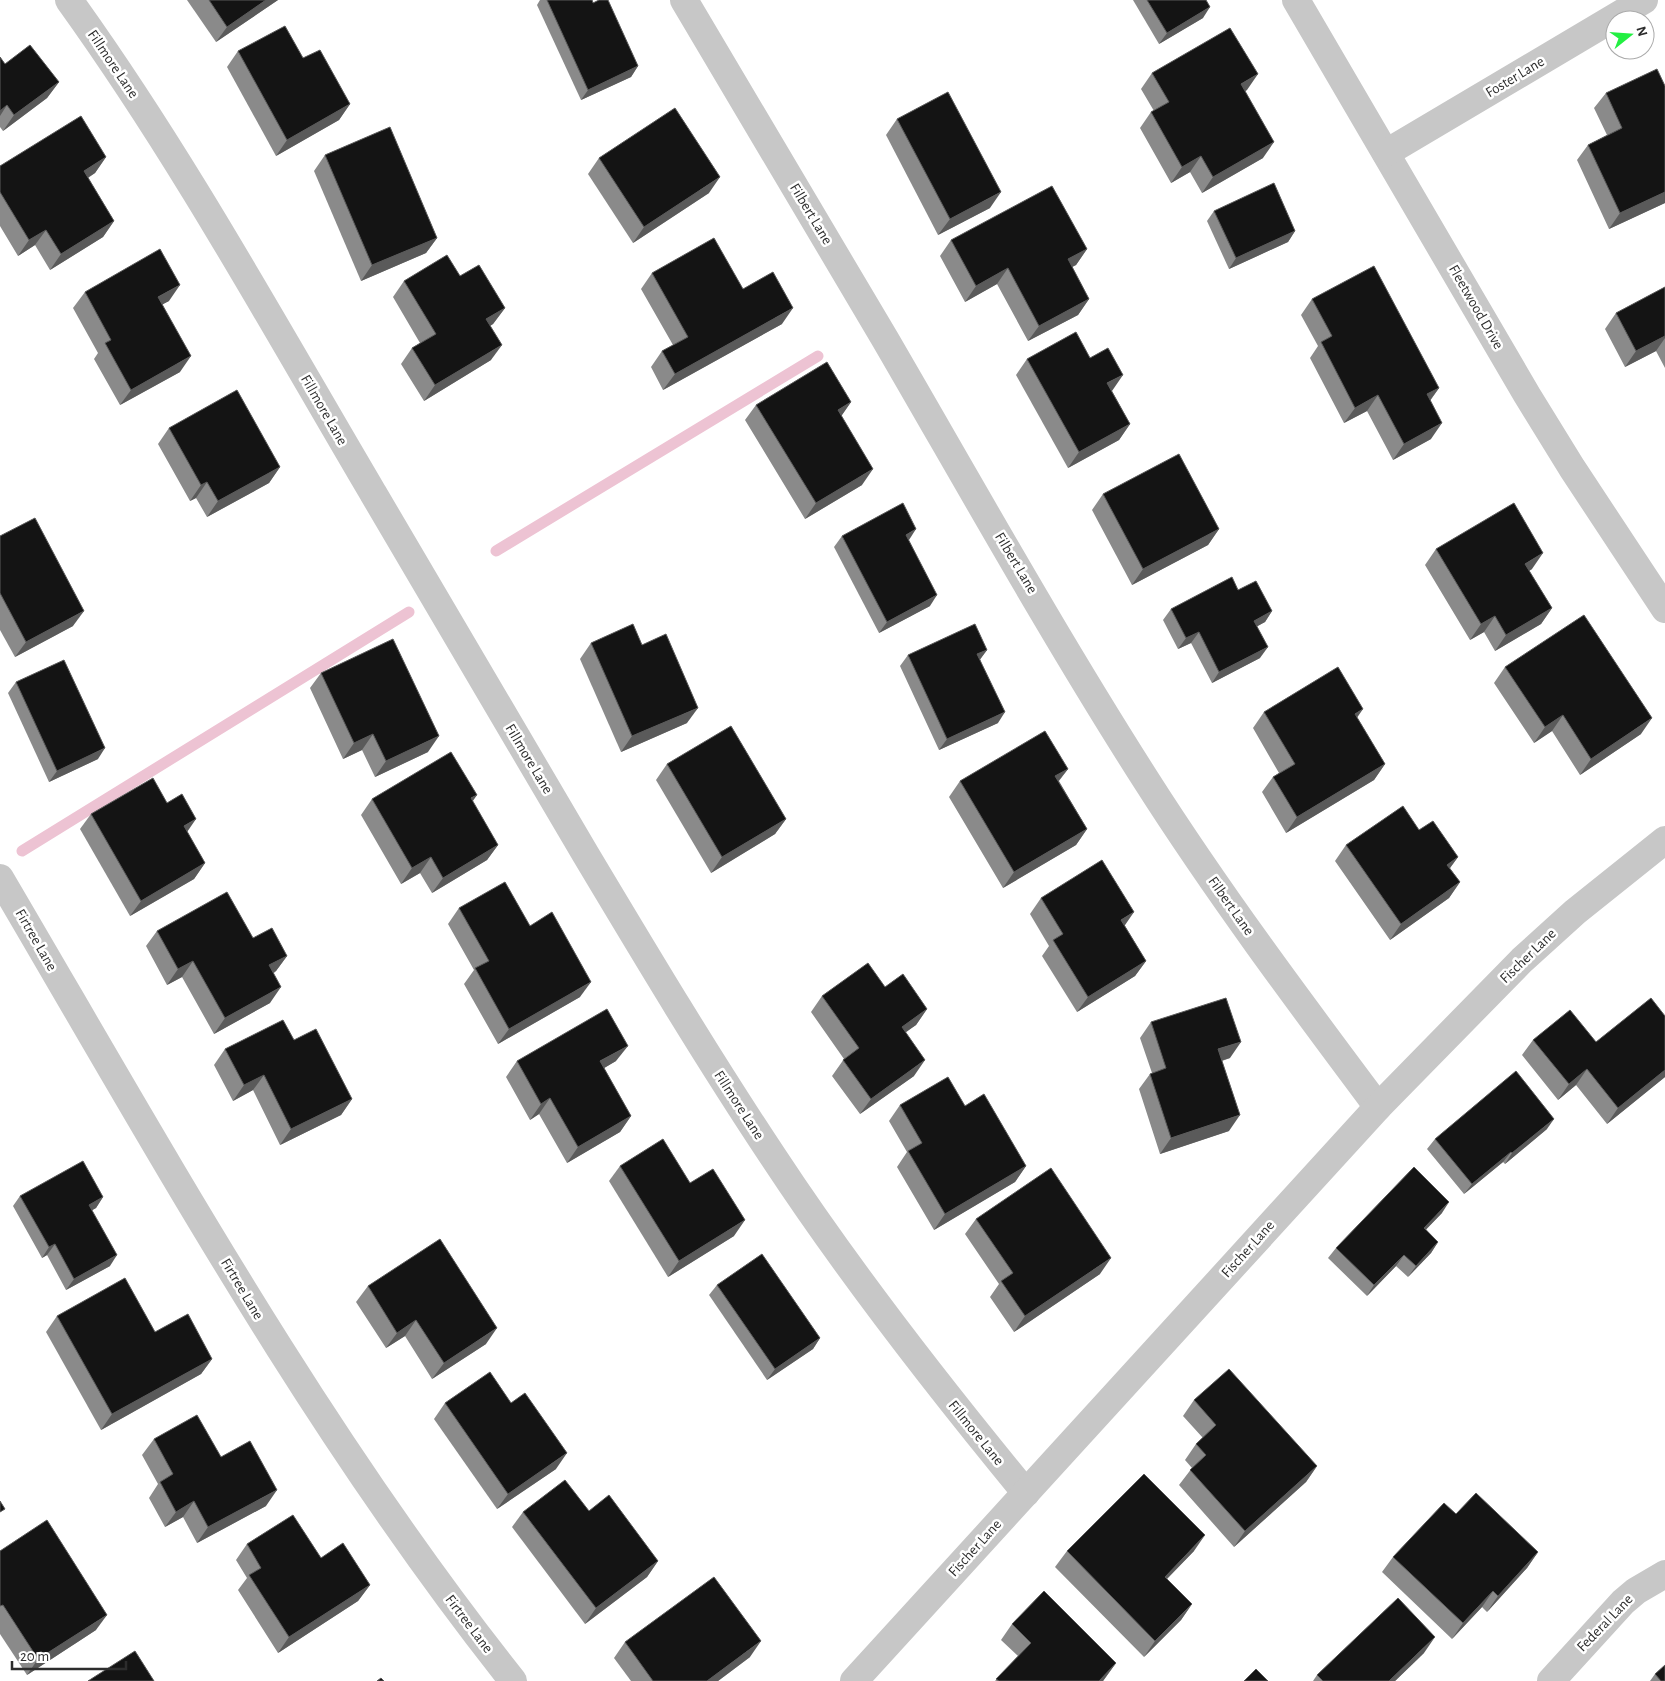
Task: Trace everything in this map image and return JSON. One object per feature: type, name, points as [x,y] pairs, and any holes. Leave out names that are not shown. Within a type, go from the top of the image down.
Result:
[{"type":"street","name":"Fillmore Lane","points":[[69,0],[142,106],[216,227],[615,904],[727,1086],[776,1162],[879,1308],[949,1400],[1026,1493]]},
{"type":"street","name":"Filbert Lane","points":[[684,0],[982,507],[1147,782],[1251,936],[1378,1107]]},
{"type":"street","name":"Fleetwood Drive","points":[[1296,0],[1527,395],[1587,492],[1665,609]]},
{"type":"street","name":"Foster Lane","points":[[1386,153],[1644,0]]},
{"type":"street","name":"Fischer Lane","points":[[854,1681],[1378,1107],[1522,960],[1575,912],[1665,840]]},
{"type":"street","name":"Firtree Lane","points":[[0,878],[269,1333],[416,1553],[513,1681]]},
{"type":"street","name":"Federal Lane","points":[[1551,1681],[1623,1602],[1647,1584],[1665,1574]]},
{"type":"building","points":[[209,0],[266,0],[227,27]]},
{"type":"building","points":[[547,0],[592,0],[593,3],[599,0],[608,0],[638,66],[588,90]]},
{"type":"building","points":[[1147,0],[1206,0],[1210,7],[1167,33]]},
{"type":"building","points":[[285,26],[303,58],[320,50],[350,104],[287,140],[238,51]]},
{"type":"building","points":[[1230,28],[1258,74],[1241,84],[1274,142],[1213,177],[1201,156],[1182,167],[1151,112],[1169,102],[1152,73]]},
{"type":"building","points":[[30,45],[59,82],[14,115],[7,105],[0,111],[0,57],[5,64]]},
{"type":"building","points":[[1657,69],[1665,86],[1665,192],[1620,213],[1588,145],[1622,128],[1606,93]]},
{"type":"building","points":[[948,92],[1001,192],[950,219],[897,119]]},
{"type":"building","points":[[675,108],[720,177],[644,227],[599,158]]},
{"type":"building","points":[[81,116],[106,157],[84,171],[114,221],[61,254],[46,230],[29,240],[0,192],[0,166]]},
{"type":"building","points":[[390,127],[437,238],[372,265],[325,155]]},
{"type":"building","points":[[1274,183],[1295,231],[1236,258],[1214,211]]},
{"type":"building","points":[[1052,186],[1087,249],[1068,259],[1089,299],[1039,326],[1008,268],[976,286],[951,240]]},
{"type":"building","points":[[714,238],[743,289],[773,272],[793,308],[675,374],[662,351],[688,337],[652,273]]},
{"type":"building","points":[[160,249],[180,285],[158,297],[191,356],[131,390],[105,343],[111,340],[85,292]]},
{"type":"building","points":[[447,255],[460,276],[479,265],[505,308],[486,319],[502,345],[435,385],[412,348],[436,334],[404,281]]},
{"type":"building","points":[[1374,266],[1439,388],[1427,394],[1442,423],[1404,444],[1378,395],[1355,408],[1321,342],[1332,336],[1312,299]]},
{"type":"building","points":[[1665,287],[1665,336],[1636,351],[1616,313]]},
{"type":"building","points":[[1076,332],[1090,358],[1108,348],[1123,375],[1107,383],[1130,424],[1079,452],[1027,359]]},
{"type":"building","points":[[827,362],[851,402],[838,410],[873,469],[816,503],[756,405]]},
{"type":"building","points":[[237,390],[280,467],[218,501],[207,482],[201,485],[169,428]]},
{"type":"building","points":[[1179,454],[1219,529],[1143,569],[1103,494]]},
{"type":"building","points":[[903,503],[916,529],[906,535],[937,595],[887,622],[842,536]]},
{"type":"building","points":[[1514,503],[1543,553],[1525,564],[1552,608],[1506,635],[1495,616],[1481,624],[1436,549]]},
{"type":"building","points":[[35,518],[84,611],[26,642],[0,593],[0,536]]},
{"type":"building","points":[[1232,577],[1238,590],[1256,581],[1272,611],[1254,621],[1268,647],[1219,672],[1199,632],[1186,638],[1171,609]]},
{"type":"building","points":[[1584,615],[1652,718],[1591,759],[1563,715],[1545,727],[1505,667]]},
{"type":"building","points":[[633,624],[642,645],[666,634],[698,708],[632,736],[591,643]]},
{"type":"building","points":[[975,624],[987,650],[977,654],[1005,712],[947,739],[908,655]]},
{"type":"building","points":[[393,639],[439,736],[386,761],[373,734],[354,743],[321,673]]},
{"type":"building","points":[[64,660],[105,748],[57,771],[16,682]]},
{"type":"building","points":[[1338,667],[1363,709],[1355,714],[1385,764],[1297,817],[1273,777],[1295,764],[1264,712]]},
{"type":"building","points":[[731,726],[786,819],[722,857],[667,764]]},
{"type":"building","points":[[1045,731],[1068,769],[1055,776],[1087,829],[1014,872],[960,781]]},
{"type":"building","points":[[451,752],[477,795],[471,798],[498,845],[443,878],[431,857],[412,868],[372,799]]},
{"type":"building","points":[[153,778],[167,803],[182,794],[196,819],[184,826],[205,863],[141,901],[91,814]]},
{"type":"building","points":[[1403,806],[1419,830],[1433,821],[1458,857],[1447,865],[1460,882],[1401,924],[1346,845]]},
{"type":"building","points":[[1102,860],[1134,912],[1121,920],[1146,961],[1088,997],[1053,940],[1063,934],[1041,898]]},
{"type":"building","points":[[505,882],[530,926],[552,912],[591,982],[509,1029],[475,968],[489,961],[459,908]]},
{"type":"building","points":[[227,892],[253,938],[272,928],[287,956],[269,965],[281,987],[225,1018],[193,961],[178,969],[157,931]]},
{"type":"building","points":[[868,963],[885,987],[903,974],[927,1009],[902,1027],[925,1060],[871,1099],[843,1060],[859,1048],[822,996]]},
{"type":"building","points":[[1226,998],[1241,1042],[1218,1049],[1240,1115],[1171,1138],[1150,1074],[1166,1068],[1151,1022]]},
{"type":"building","points":[[1651,998],[1665,1016],[1665,1070],[1618,1108],[1587,1069],[1569,1084],[1533,1040],[1570,1010],[1596,1042]]},
{"type":"building","points":[[607,1009],[628,1046],[600,1061],[631,1116],[578,1147],[550,1098],[541,1104],[517,1061]]},
{"type":"building","points":[[283,1020],[294,1040],[316,1029],[352,1099],[291,1129],[264,1075],[244,1085],[225,1049]]},
{"type":"building","points":[[1516,1071],[1554,1119],[1472,1184],[1435,1139]]},
{"type":"building","points":[[948,1077],[965,1106],[984,1094],[1026,1166],[945,1214],[908,1151],[922,1143],[900,1105]]},
{"type":"building","points":[[663,1139],[690,1183],[713,1169],[745,1220],[679,1261],[620,1166]]},
{"type":"building","points":[[83,1161],[103,1197],[89,1205],[117,1255],[74,1279],[55,1244],[49,1247],[20,1196]]},
{"type":"building","points":[[1414,1167],[1449,1202],[1424,1228],[1438,1242],[1416,1266],[1404,1255],[1374,1285],[1336,1248]]},
{"type":"building","points":[[1051,1168],[1111,1258],[1025,1316],[1001,1281],[1013,1273],[976,1219]]},
{"type":"building","points":[[440,1239],[497,1328],[444,1363],[416,1320],[397,1333],[368,1286]]},
{"type":"building","points":[[762,1254],[820,1338],[775,1369],[717,1285]]},
{"type":"building","points":[[125,1278],[155,1332],[188,1314],[212,1359],[112,1414],[57,1316]]},
{"type":"building","points":[[1229,1369],[1317,1466],[1245,1531],[1190,1470],[1206,1455],[1196,1444],[1216,1425],[1194,1400]]},
{"type":"building","points":[[490,1372],[511,1403],[525,1393],[567,1453],[508,1494],[445,1403]]},
{"type":"building","points":[[197,1415],[221,1457],[250,1441],[277,1490],[208,1527],[194,1501],[176,1512],[160,1482],[173,1474],[154,1439]]},
{"type":"building","points":[[1144,1474],[1205,1535],[1165,1577],[1192,1604],[1155,1641],[1067,1551]]},
{"type":"building","points":[[565,1480],[589,1511],[609,1495],[658,1561],[596,1608],[523,1512]]},
{"type":"building","points":[[1476,1493],[1538,1552],[1498,1596],[1493,1591],[1463,1623],[1393,1557],[1444,1503],[1456,1514]]},
{"type":"building","points":[[0,1501],[5,1509],[0,1512]]},
{"type":"building","points":[[293,1515],[321,1558],[343,1543],[370,1585],[289,1637],[249,1575],[261,1568],[247,1544]]},
{"type":"building","points":[[47,1520],[107,1615],[38,1659],[3,1605],[0,1606],[0,1551]]},
{"type":"building","points":[[714,1577],[761,1641],[707,1681],[653,1681],[625,1642]]},
{"type":"building","points":[[1044,1591],[1116,1663],[1099,1681],[999,1681],[996,1679],[1031,1643],[1012,1624]]},
{"type":"building","points":[[1398,1598],[1435,1637],[1389,1681],[1323,1681],[1317,1675]]},
{"type":"building","points":[[135,1651],[154,1681],[88,1681]]},
{"type":"building","points":[[1665,1665],[1665,1681],[1661,1681],[1655,1674]]},
{"type":"building","points":[[1256,1669],[1268,1681],[1244,1681]]},
{"type":"waterway","points":[[496,551],[818,356]]},
{"type":"waterway","points":[[22,851],[409,612]]}]
